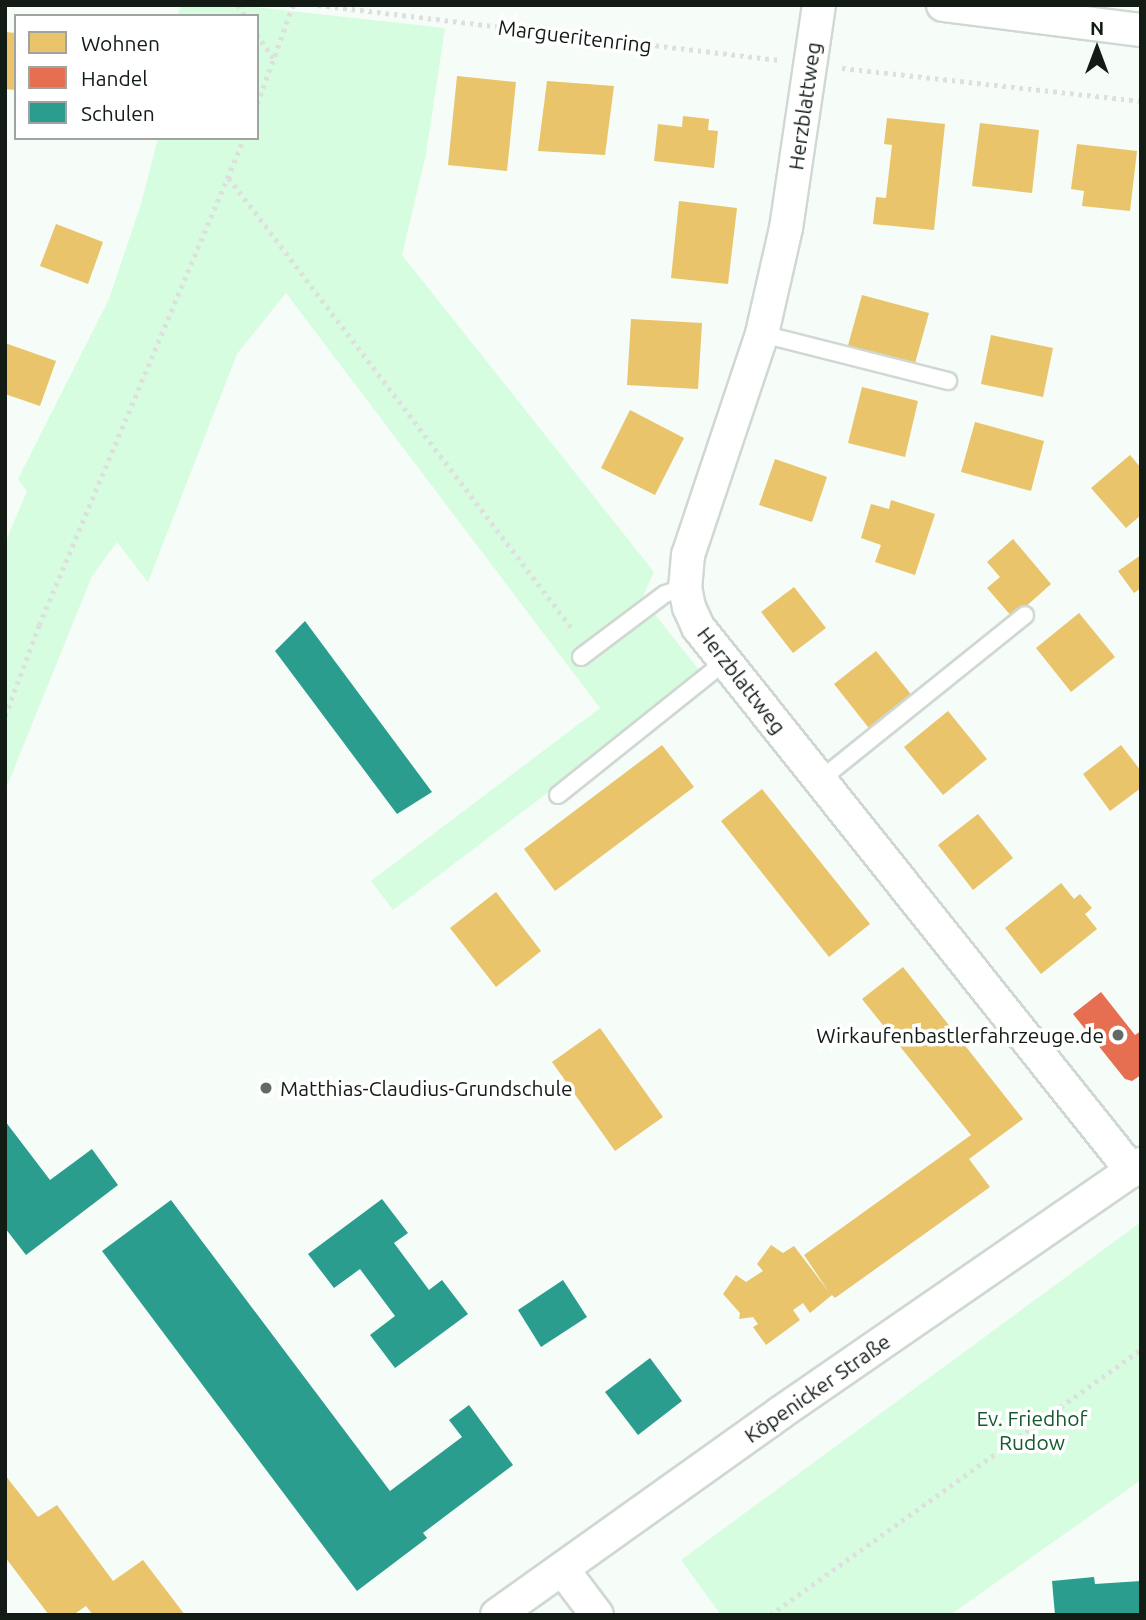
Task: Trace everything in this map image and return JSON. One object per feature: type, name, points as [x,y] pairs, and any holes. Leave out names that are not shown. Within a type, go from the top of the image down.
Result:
[{"type":"street","name":"Herzblattweg","points":[[819,5],[786,228],[762,334],[688,555],[685,587],[698,627],[1136,1168]]},
{"type":"street","points":[[943,5],[1141,30]]},
{"type":"street","name":"Köpenicker Straße","points":[[497,1615],[780,1413],[1136,1168]]},
{"type":"street","points":[[563,1570],[597,1615]]},
{"type":"lane","points":[[762,334],[948,381]]},
{"type":"lane","points":[[585,654],[665,594],[685,587]]},
{"type":"lane","points":[[820,779],[1025,615]]},
{"type":"lane","points":[[558,795],[726,661]]},
{"type":"path","points":[[259,99],[293,5]]},
{"type":"path","name":"Margueritenring","points":[[318,5],[789,62]]},
{"type":"path","points":[[259,37],[274,60]]},
{"type":"path","points":[[829,66],[1141,101]]},
{"type":"path","points":[[5,716],[39,625],[243,140]]},
{"type":"path","points":[[229,178],[585,654]]},
{"type":"path","points":[[771,1615],[1141,1349]]},
{"type":"green space","points":[[180,5],[235,5],[445,28],[426,154],[402,255],[654,572],[642,598],[703,675],[393,910],[371,881],[600,708],[286,293],[237,354],[148,582],[117,542],[92,576],[5,791],[5,543],[27,491],[18,479],[109,299],[141,204],[157,140],[259,140],[259,14],[178,14]]},
{"type":"green space","name":"Ev. Friedhof Rudow","points":[[1141,1222],[1141,1480],[950,1615],[721,1615],[681,1560]]},
{"type":"building: Wohnen","points":[[5,32],[14,33],[14,90],[5,89]]},
{"type":"building: Wohnen","points":[[457,76],[516,82],[507,171],[448,165]]},
{"type":"building: Wohnen","points":[[547,81],[614,86],[605,155],[538,151]]},
{"type":"building: Wohnen","points":[[683,116],[709,119],[708,130],[718,131],[714,168],[654,161],[658,124],[682,127]]},
{"type":"building: Wohnen","points":[[887,118],[945,124],[934,230],[873,224],[876,197],[886,198],[892,145],[884,144]]},
{"type":"building: Wohnen","points":[[980,123],[1039,130],[1032,193],[972,186]]},
{"type":"building: Wohnen","points":[[1077,144],[1137,151],[1130,211],[1082,206],[1084,191],[1071,189]]},
{"type":"building: Wohnen","points":[[679,201],[737,208],[728,284],[671,278]]},
{"type":"building: Wohnen","points":[[56,224],[103,242],[88,284],[40,266]]},
{"type":"building: Wohnen","points":[[862,295],[929,313],[914,367],[847,349]]},
{"type":"building: Wohnen","points":[[631,319],[702,323],[698,389],[627,385]]},
{"type":"building: Wohnen","points":[[991,335],[1053,348],[1043,397],[981,384]]},
{"type":"building: Wohnen","points":[[5,343],[56,361],[40,406],[5,394]]},
{"type":"building: Wohnen","points":[[862,387],[918,401],[905,457],[848,443]]},
{"type":"building: Wohnen","points":[[630,410],[684,438],[655,495],[601,468]]},
{"type":"building: Wohnen","points":[[975,422],[1044,441],[1031,491],[961,472]]},
{"type":"building: Wohnen","points":[[1130,455],[1141,468],[1141,515],[1126,528],[1091,488]]},
{"type":"building: Wohnen","points":[[775,459],[827,477],[812,522],[759,505]]},
{"type":"building: Wohnen","points":[[891,500],[935,514],[915,575],[875,562],[881,545],[861,538],[871,504],[889,509]]},
{"type":"building: Wohnen","points":[[1013,539],[1051,584],[1013,618],[987,588],[1000,577],[987,562]]},
{"type":"building: Wohnen","points":[[1141,555],[1141,588],[1134,593],[1118,571]]},
{"type":"building: Wohnen","points":[[794,587],[826,628],[793,653],[761,612]]},
{"type":"building: Wohnen","points":[[1079,613],[1115,657],[1071,692],[1036,648]]},
{"type":"building: Wohnen","points":[[876,651],[914,698],[872,732],[834,684]]},
{"type":"building: Wohnen","points":[[948,711],[987,759],[943,795],[904,747]]},
{"type":"building: Wohnen","points":[[662,745],[694,787],[555,891],[524,849]]},
{"type":"building: Wohnen","points":[[1121,745],[1141,771],[1141,788],[1110,811],[1083,774]]},
{"type":"building: Wohnen","points":[[762,789],[870,924],[829,957],[721,821]]},
{"type":"building: Wohnen","points":[[978,814],[1013,858],[973,890],[938,845]]},
{"type":"building: Wohnen","points":[[1061,883],[1074,899],[1080,894],[1092,908],[1085,914],[1097,929],[1041,974],[1005,928]]},
{"type":"building: Wohnen","points":[[496,892],[541,951],[496,987],[450,928]]},
{"type":"building: Wohnen","points":[[903,967],[1023,1119],[969,1159],[990,1187],[835,1298],[832,1295],[810,1313],[803,1303],[793,1310],[800,1320],[766,1345],[753,1327],[758,1324],[753,1317],[739,1319],[740,1313],[723,1294],[736,1275],[746,1282],[763,1271],[757,1264],[771,1245],[783,1253],[794,1246],[829,1292],[804,1255],[971,1135],[862,999]]},
{"type":"building: Wohnen","points":[[600,1028],[663,1117],[615,1151],[552,1062]]},
{"type":"building: Wohnen","points":[[5,1475],[38,1517],[57,1505],[113,1581],[143,1560],[185,1615],[93,1615],[86,1606],[73,1615],[49,1615],[5,1557]]},
{"type":"building: Handel","points":[[1101,992],[1135,1035],[1141,1031],[1141,1075],[1132,1081],[1125,1079],[1073,1014]]},
{"type":"building: Schulen","points":[[305,621],[432,792],[397,814],[275,651]]},
{"type":"building: Schulen","points":[[5,1121],[50,1180],[92,1149],[118,1185],[26,1255],[5,1228]]},
{"type":"building: Schulen","points":[[382,1199],[408,1233],[394,1243],[429,1290],[442,1280],[468,1314],[395,1368],[370,1335],[395,1316],[360,1269],[334,1288],[308,1254]]},
{"type":"building: Schulen","points":[[171,1200],[390,1491],[462,1437],[449,1420],[469,1405],[513,1465],[423,1533],[427,1538],[357,1591],[102,1251]]},
{"type":"building: Schulen","points":[[563,1280],[587,1317],[541,1347],[518,1310]]},
{"type":"building: Schulen","points":[[650,1358],[682,1401],[638,1435],[605,1392]]},
{"type":"building: Schulen","points":[[1094,1577],[1095,1584],[1141,1581],[1141,1615],[1055,1615],[1052,1581]]},
{"type":"place","name":"Wirkaufenbastlerfahrzeuge.de","points":[[1118,1035]]},
{"type":"place","name":"Matthias-Claudius-Grundschule","points":[[266,1088]]}]
